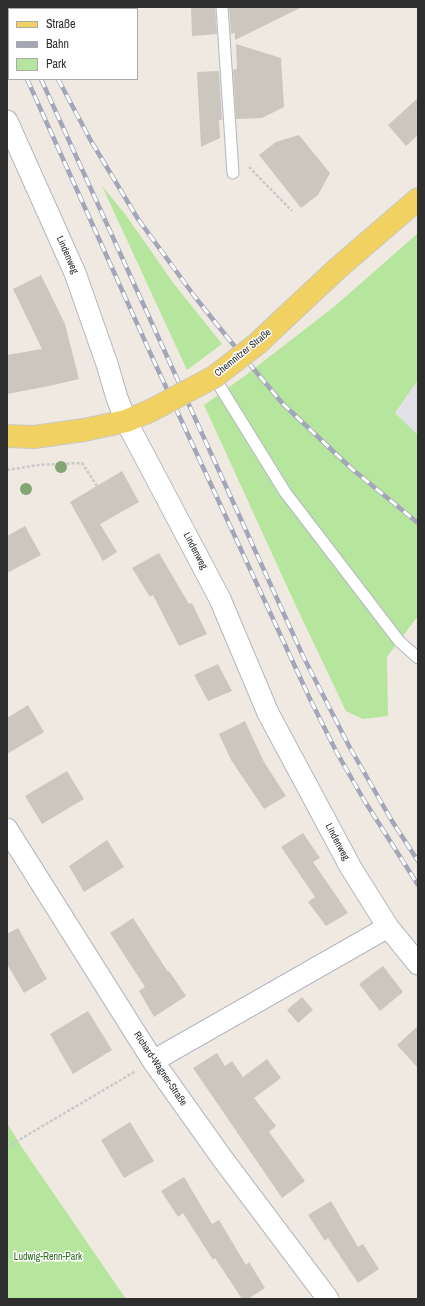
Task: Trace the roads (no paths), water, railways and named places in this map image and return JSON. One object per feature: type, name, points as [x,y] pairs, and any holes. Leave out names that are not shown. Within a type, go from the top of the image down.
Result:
[{"type":"main road","name":"Chemnitzer Straße","points":[[7,436],[34,437],[84,430],[126,421],[150,411],[214,377],[257,344],[338,268],[418,199]]},
{"type":"street","name":"Lindenweg","points":[[7,121],[75,273],[108,364],[117,398],[126,421],[220,599],[268,713],[351,868],[388,927],[418,964]]},
{"type":"street","name":"Richard-Wagner-Straße","points":[[7,829],[154,1061],[222,1158],[328,1299]]},
{"type":"street","points":[[154,1061],[388,927]]},
{"type":"lane","points":[[222,7],[233,173]]},
{"type":"lane","points":[[214,377],[285,492],[398,642],[418,658]]},
{"type":"railway","points":[[27,80],[153,359],[310,699],[337,753],[364,800],[418,885]]},
{"type":"railway","points":[[41,80],[303,656],[349,746],[392,821],[418,861]]},
{"type":"railway","points":[[59,80],[91,141],[138,219],[195,297],[227,337],[283,404],[352,469],[418,523]]},
{"type":"park label","name":"Ludwig-Renn-Park","points":[[48,1257]]}]
